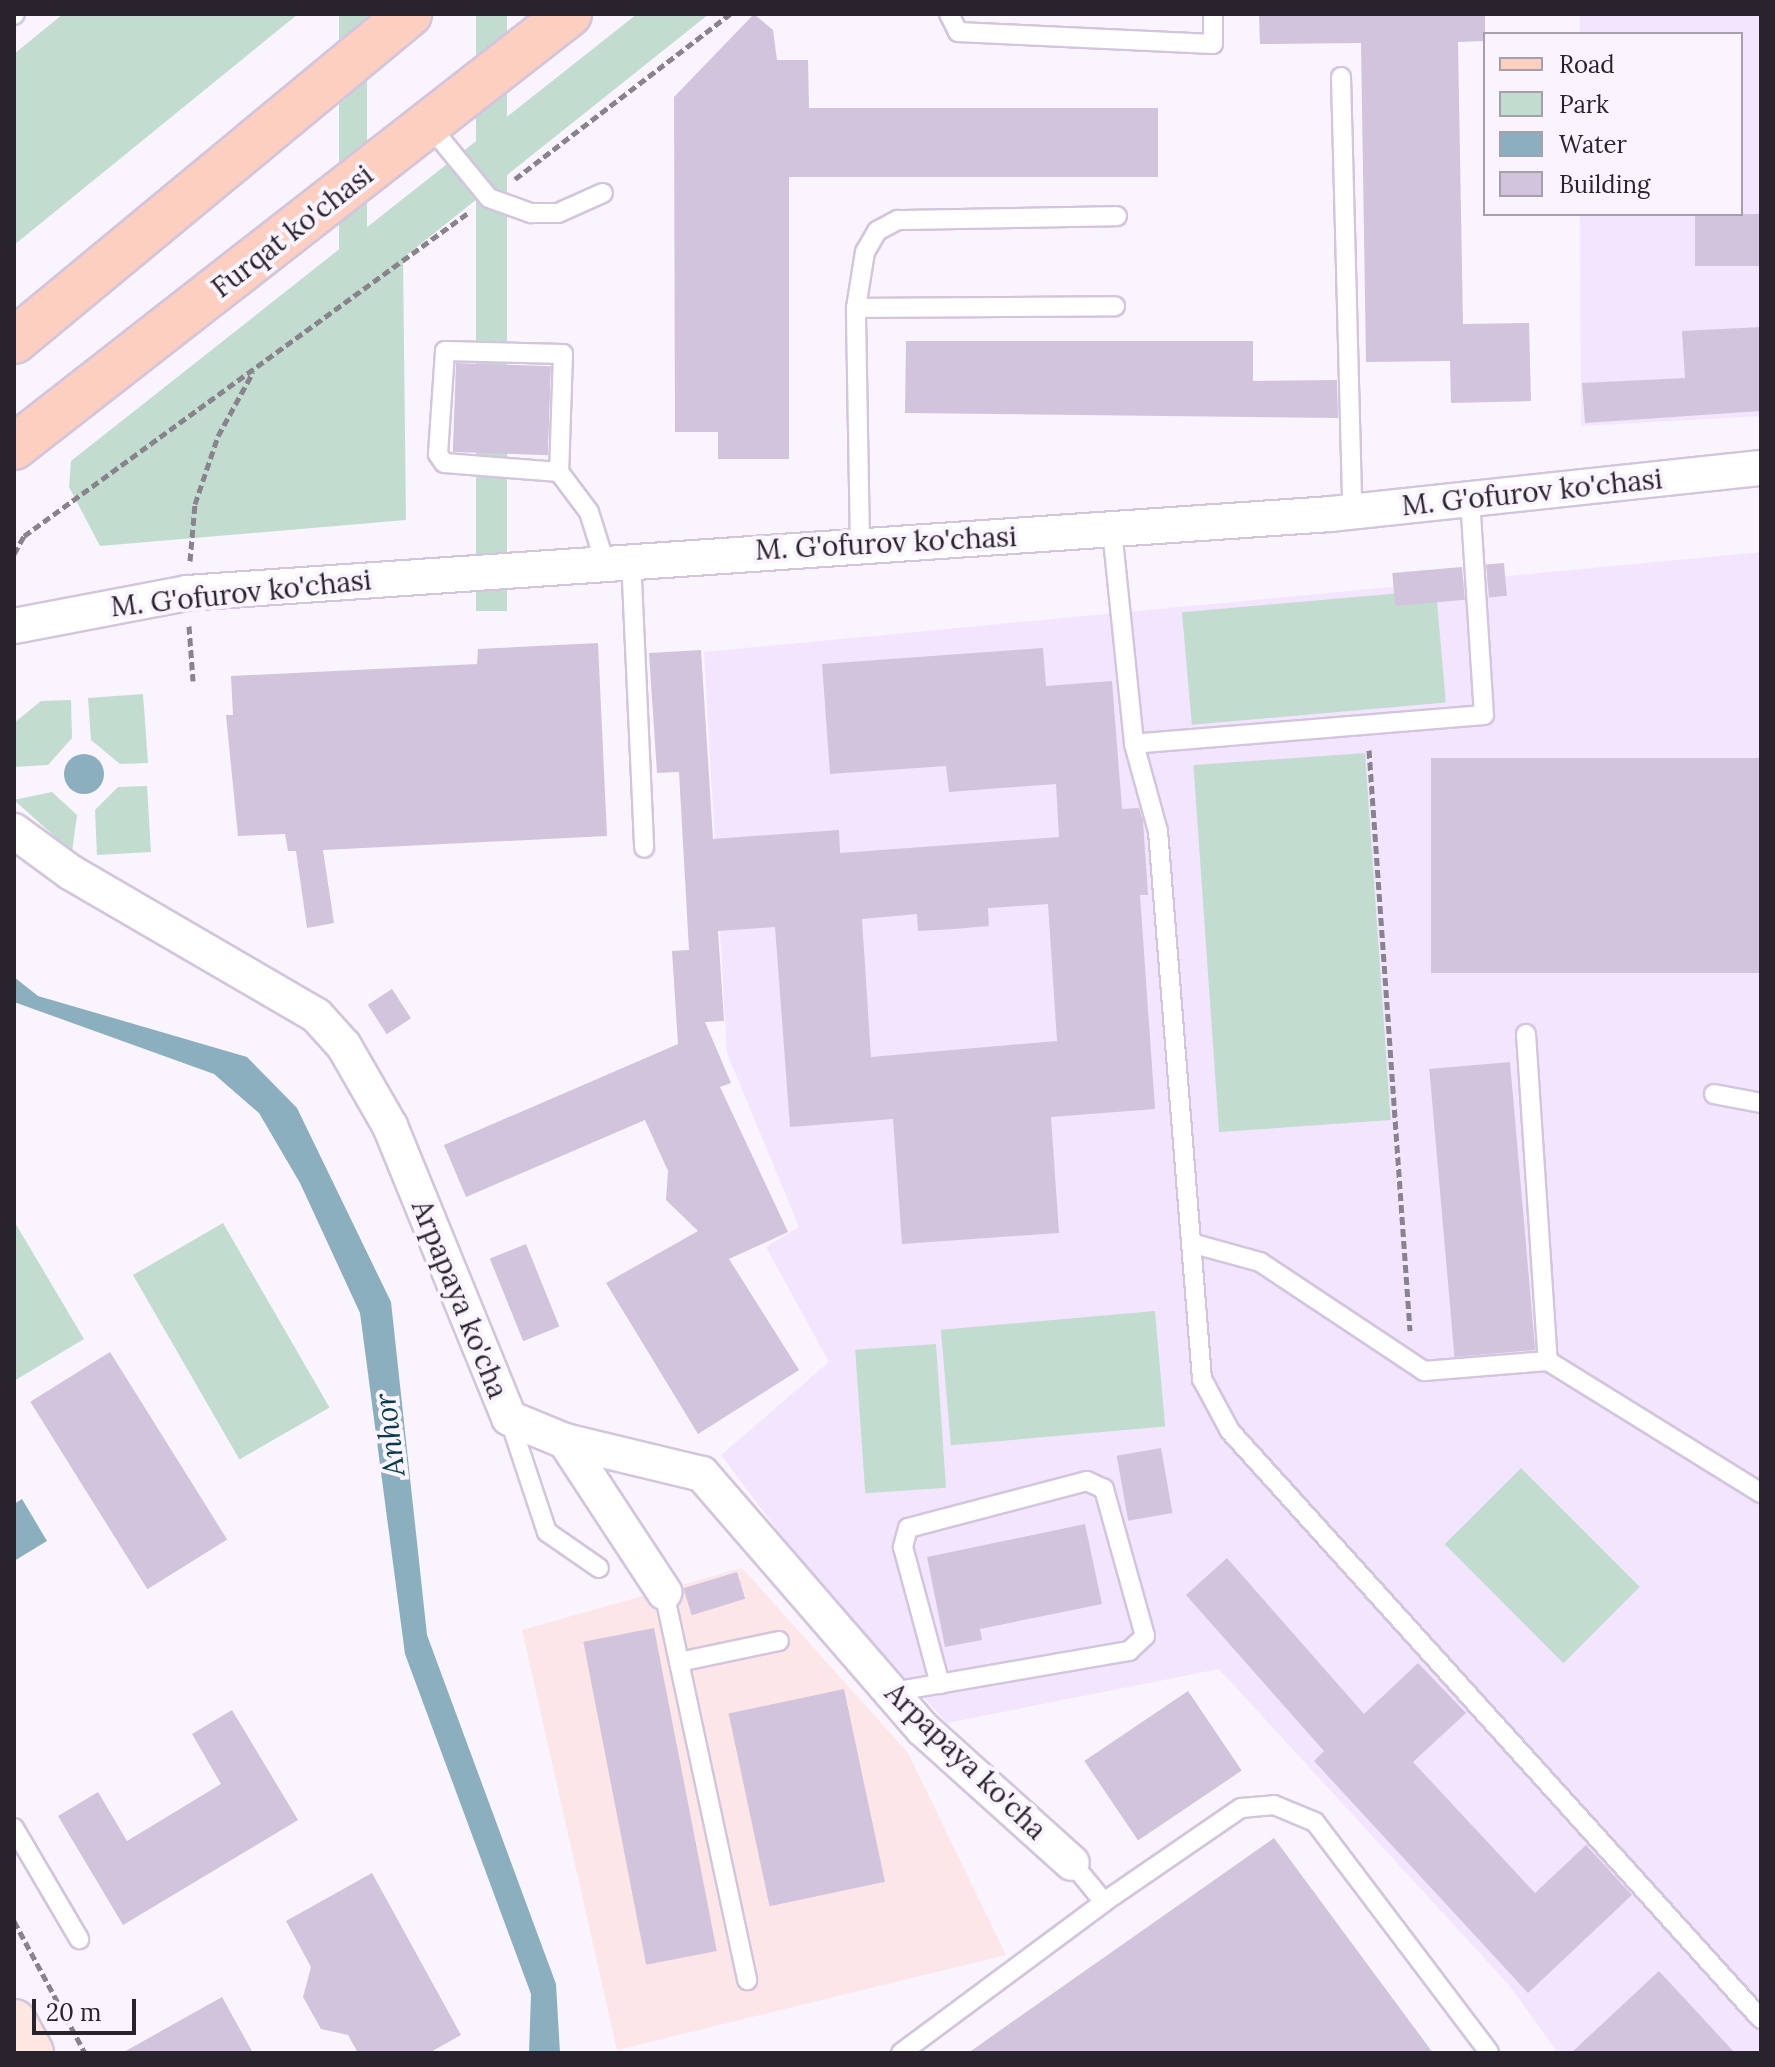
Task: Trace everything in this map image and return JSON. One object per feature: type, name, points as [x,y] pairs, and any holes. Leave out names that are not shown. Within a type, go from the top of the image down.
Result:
[{"type":"main road","points":[[14,341],[409,14]]},
{"type":"main road","name":"Furqat ko'chasi","points":[[14,447],[569,14]]},
{"type":"main road","points":[[14,2022],[31,2053]]},
{"type":"street","name":"M. G'ofurov ko'chasi","points":[[16,623],[187,593],[618,559],[1112,530],[1352,511],[1761,468]]},
{"type":"street","name":"Arpapaya ko'cha","points":[[14,831],[70,872],[276,986],[338,1038],[390,1126],[509,1418],[565,1441],[702,1474],[892,1692],[1072,1863]]},
{"type":"street","points":[[565,1441],[664,1592]]},
{"type":"lane","points":[[949,14],[958,32],[1213,44],[1213,14]]},
{"type":"lane","points":[[1341,77],[1352,511]]},
{"type":"lane","points":[[429,125],[489,198],[531,213],[558,213],[603,193]]},
{"type":"lane","points":[[860,545],[856,308],[865,252],[877,231],[898,220],[1117,216]]},
{"type":"lane","points":[[856,308],[1115,306]]},
{"type":"lane","points":[[559,472],[444,463],[438,454],[445,351],[563,354],[559,472],[618,559],[644,848]]},
{"type":"lane","points":[[1134,744],[1367,729],[1484,715],[1470,499]]},
{"type":"lane","points":[[1112,530],[1134,744],[1158,831],[1202,1379],[1222,1419],[1761,2019]]},
{"type":"lane","points":[[1526,1034],[1548,1361]]},
{"type":"lane","points":[[1714,1094],[1761,1103]]},
{"type":"lane","points":[[1191,1243],[1260,1262],[1424,1371],[1548,1361],[1761,1493]]},
{"type":"lane","points":[[509,1418],[547,1532],[599,1568]]},
{"type":"lane","points":[[892,1692],[940,1684],[1129,1651],[1145,1636],[1104,1489],[1087,1481],[908,1528],[903,1547],[940,1684]]},
{"type":"lane","points":[[664,1592],[747,1980]]},
{"type":"lane","points":[[679,1662],[779,1641]]},
{"type":"lane","points":[[901,2053],[1104,1902],[1241,1808],[1274,1805],[1315,1822],[1489,2053]]},
{"type":"lane","points":[[14,1828],[79,1939]]},
{"type":"lane","points":[[1072,1863],[1104,1902]]},
{"type":"path","points":[[14,554],[24,536],[489,198],[730,14]]},
{"type":"path","points":[[193,681],[187,593],[195,504],[218,436],[255,367]]},
{"type":"path","points":[[1367,729],[1412,1361]]},
{"type":"path","points":[[14,1921],[85,2053]]},
{"type":"shaded area","points":[[1580,14],[1761,14],[1761,416],[1581,426],[1580,216],[1743,216],[1743,32],[1580,32]]},
{"type":"shaded area","points":[[1761,552],[1761,2053],[1558,2053],[1509,1985],[1219,1669],[947,1723],[814,1579],[721,1455],[829,1362],[766,1247],[799,1227],[727,1053],[704,652]]},
{"type":"shaded area","points":[[742,1568],[908,1753],[1006,1955],[617,2050],[522,1630]]},
{"type":"green space","points":[[63,14],[298,14],[14,245],[14,54]]},
{"type":"green space","points":[[339,14],[367,14],[367,437],[339,437]]},
{"type":"green space","points":[[476,14],[507,14],[507,611],[476,611]]},
{"type":"green space","points":[[637,14],[709,14],[403,258],[406,520],[100,546],[69,487],[71,461]]},
{"type":"green space","points":[[1436,590],[1446,703],[1192,725],[1182,612]]},
{"type":"green space","points":[[143,694],[148,763],[120,764],[91,740],[88,698]]},
{"type":"green space","points":[[71,700],[72,738],[48,765],[14,767],[14,723],[41,701]]},
{"type":"green space","points":[[1365,753],[1391,1120],[1219,1132],[1193,765]]},
{"type":"green space","points":[[147,786],[151,852],[97,855],[95,810],[118,787]]},
{"type":"green space","points":[[52,792],[77,815],[72,852],[14,800]]},
{"type":"green space","points":[[14,1221],[84,1339],[14,1381]]},
{"type":"green space","points":[[223,1223],[330,1407],[239,1459],[133,1275]]},
{"type":"green space","points":[[1155,1311],[1165,1427],[951,1445],[941,1330]]},
{"type":"green space","points":[[936,1344],[946,1488],[865,1493],[855,1350]]},
{"type":"green space","points":[[1521,1468],[1640,1587],[1563,1663],[1445,1544]]},
{"type":"water","points":[[84,754],[98,760],[104,774],[98,788],[84,794],[70,788],[64,774],[70,760]]},
{"type":"water","name":"Anhor","points":[[14,977],[38,996],[247,1057],[297,1108],[391,1302],[427,1635],[556,1984],[560,2053],[529,2053],[531,1994],[405,1654],[360,1313],[300,1183],[259,1113],[214,1074],[14,1002]]},
{"type":"water","points":[[22,1499],[47,1541],[14,1561],[14,1504]]},
{"type":"building","points":[[754,14],[773,30],[777,60],[808,60],[809,108],[1158,108],[1158,177],[789,177],[789,459],[718,459],[718,432],[675,432],[674,97]]},
{"type":"building","points":[[1259,14],[1485,14],[1483,41],[1458,42],[1463,324],[1529,323],[1531,401],[1451,403],[1450,361],[1366,362],[1361,43],[1260,44]]},
{"type":"building","points":[[1761,214],[1761,266],[1695,266],[1695,216]]},
{"type":"building","points":[[1761,327],[1761,411],[1585,423],[1582,383],[1685,378],[1682,331]]},
{"type":"building","points":[[906,341],[1253,341],[1253,381],[1337,380],[1338,418],[905,413]]},
{"type":"building","points":[[456,363],[551,366],[548,455],[453,452]]},
{"type":"building","points":[[1504,563],[1507,596],[1489,597],[1486,565]]},
{"type":"building","points":[[1462,567],[1465,600],[1395,606],[1392,573]]},
{"type":"building","points":[[598,643],[607,836],[323,850],[334,923],[307,928],[296,851],[288,851],[285,834],[238,836],[226,715],[233,715],[231,676],[477,664],[478,649]]},
{"type":"building","points":[[1043,648],[1046,686],[1112,681],[1122,809],[1139,808],[1143,821],[1148,895],[1140,895],[1155,1109],[1051,1117],[1059,1233],[902,1244],[893,1119],[790,1127],[775,927],[718,931],[724,1021],[705,1022],[731,1083],[720,1087],[788,1232],[729,1259],[799,1370],[698,1434],[606,1283],[698,1231],[666,1200],[668,1171],[645,1120],[466,1197],[444,1145],[678,1044],[672,951],[689,950],[679,772],[657,773],[649,653],[701,650],[713,839],[839,830],[840,853],[1059,837],[1056,784],[949,792],[946,766],[830,774],[822,664]],"holes":[[[1048,904],[1057,1041],[871,1057],[862,919],[917,914],[918,931],[954,929],[989,926],[988,908]]]},
{"type":"building","points":[[1431,758],[1761,758],[1761,973],[1431,973]]},
{"type":"building","points":[[392,989],[411,1018],[387,1034],[368,1005]]},
{"type":"building","points":[[1510,1062],[1535,1350],[1454,1357],[1429,1069]]},
{"type":"building","points":[[526,1244],[559,1327],[523,1341],[490,1259]]},
{"type":"building","points":[[110,1352],[227,1539],[147,1589],[30,1402]]},
{"type":"building","points":[[1161,1448],[1172,1513],[1128,1521],[1117,1456]]},
{"type":"building","points":[[1085,1524],[1102,1604],[980,1629],[982,1640],[945,1647],[927,1557]]},
{"type":"building","points":[[1227,1558],[1364,1714],[1418,1663],[1466,1713],[1413,1762],[1535,1893],[1586,1845],[1632,1895],[1528,1993],[1314,1761],[1324,1751],[1186,1595]]},
{"type":"building","points":[[737,1572],[745,1599],[692,1615],[683,1588]]},
{"type":"building","points":[[654,1628],[717,1951],[646,1965],[583,1642]]},
{"type":"building","points":[[844,1689],[885,1882],[770,1906],[729,1714]]},
{"type":"building","points":[[1188,1691],[1242,1771],[1138,1840],[1084,1761]]},
{"type":"building","points":[[232,1710],[298,1820],[123,1925],[58,1816],[98,1792],[127,1841],[221,1784],[192,1734]]},
{"type":"building","points":[[1274,1838],[1433,2053],[968,2053]]},
{"type":"building","points":[[372,1873],[461,2035],[429,2053],[358,2053],[348,2035],[321,2029],[303,1997],[311,1967],[286,1921]]},
{"type":"building","points":[[1659,1971],[1735,2053],[1571,2053]]},
{"type":"building","points":[[222,1997],[253,2053],[122,2053]]}]
